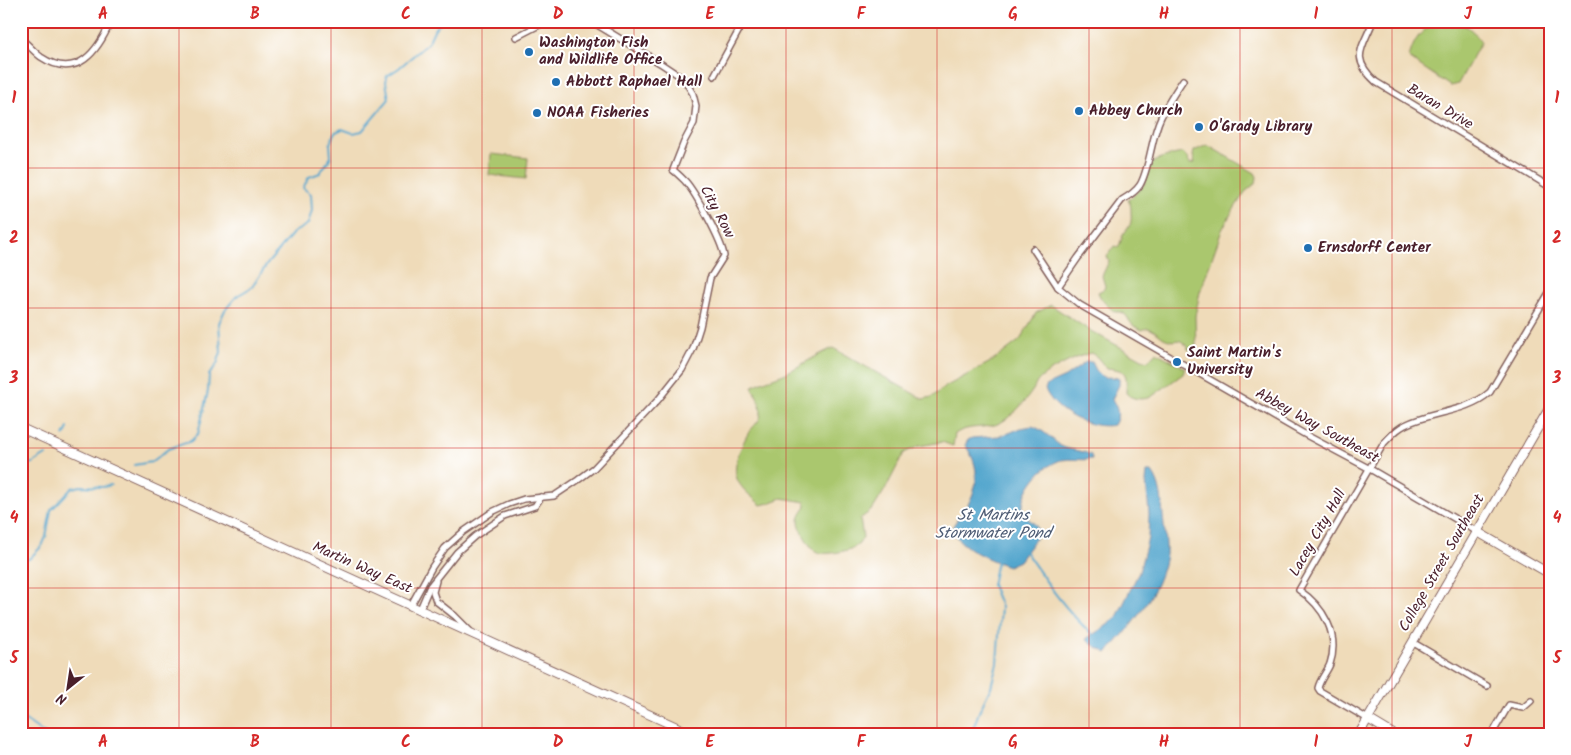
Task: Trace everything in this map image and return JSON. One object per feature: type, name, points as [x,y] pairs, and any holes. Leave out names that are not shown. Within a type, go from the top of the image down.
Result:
[{"type":"main road","name":"College Street Southeast","points":[[1359,734],[1550,407]]},
{"type":"main road","name":"Martin Way East","points":[[21,428],[692,734]]},
{"type":"main road","points":[[1476,531],[1550,574]]},
{"type":"main road","points":[[1368,719],[1394,734]]},
{"type":"street","points":[[21,39],[40,56],[52,63],[67,65],[81,63],[96,49],[111,21]]},
{"type":"street","points":[[516,37],[547,21]]},
{"type":"street","name":"City Row","points":[[541,498],[554,496],[594,468],[672,385],[693,349],[700,327],[710,278],[724,256],[719,241],[698,199],[686,182],[673,170],[694,123],[696,106],[694,94],[684,79],[591,21]]},
{"type":"street","points":[[714,76],[744,21]]},
{"type":"street","name":"Baran Drive","points":[[1372,21],[1362,43],[1360,55],[1362,66],[1371,78],[1550,187]]},
{"type":"street","points":[[1058,287],[1122,200],[1140,185],[1144,177],[1152,141],[1160,118],[1183,80]]},
{"type":"street","name":"Abbey Way Southeast","points":[[1033,249],[1058,287],[1088,310],[1306,436],[1370,469],[1476,531]]},
{"type":"street","points":[[1370,469],[1384,443],[1400,428],[1407,424],[1463,408],[1483,398],[1490,392],[1550,292]]},
{"type":"street","name":"Lacey City Hall","points":[[1368,719],[1318,688],[1332,656],[1333,640],[1324,613],[1316,602],[1299,590],[1370,469]]},
{"type":"street","points":[[420,609],[430,586],[457,552],[475,536],[505,516],[535,506],[541,498]]},
{"type":"street","points":[[411,605],[432,567],[446,548],[463,532],[492,512],[509,504],[524,499],[541,498]]},
{"type":"street","points":[[437,576],[433,592],[436,602],[456,616],[470,632]]},
{"type":"street","points":[[1412,642],[1487,686]]},
{"type":"street","points":[[1492,734],[1510,705],[1523,708],[1530,701]]},
{"type":"green space","points":[[1445,21],[1456,22],[1466,26],[1481,42],[1458,84],[1450,86],[1409,58],[1417,38],[1426,29]]},
{"type":"green space","points":[[1207,145],[1255,173],[1257,177],[1256,183],[1245,192],[1222,230],[1200,292],[1195,316],[1196,347],[1193,351],[1189,350],[1181,341],[1168,340],[1152,330],[1142,330],[1134,326],[1125,314],[1115,312],[1107,305],[1098,292],[1104,289],[1105,286],[1102,276],[1109,261],[1107,256],[1114,246],[1118,247],[1131,222],[1131,207],[1128,200],[1143,185],[1150,166],[1162,158],[1182,153],[1187,157],[1190,164],[1195,163],[1194,151]]},
{"type":"green space","points":[[491,154],[528,158],[526,179],[489,175]]},
{"type":"green space","points":[[1051,305],[1089,330],[1142,359],[1148,361],[1156,352],[1185,368],[1183,374],[1151,397],[1138,399],[1126,393],[1126,376],[1122,371],[1106,368],[1091,353],[1063,364],[1043,376],[1022,404],[1010,417],[1000,423],[960,431],[955,434],[953,446],[942,442],[919,446],[904,453],[873,509],[860,519],[863,537],[859,544],[845,551],[821,553],[811,547],[799,525],[800,515],[806,507],[805,502],[782,498],[761,505],[739,483],[736,463],[739,453],[748,434],[761,416],[759,402],[752,387],[786,373],[833,348],[923,399],[932,397],[945,387],[994,360],[1020,340],[1036,313]]},
{"type":"water","points":[[1086,362],[1092,362],[1101,376],[1119,379],[1119,385],[1112,399],[1117,412],[1114,425],[1094,425],[1074,418],[1056,405],[1045,389],[1047,385],[1065,377]]},
{"type":"water","name":"St Martins Stormwater Pond","points":[[1032,426],[1044,432],[1061,446],[1088,453],[1092,459],[1061,460],[1045,468],[1034,480],[1027,491],[1023,508],[1026,516],[1038,529],[1039,534],[1019,561],[1008,566],[984,557],[969,548],[951,530],[969,502],[975,486],[976,469],[974,461],[965,445],[972,438],[999,436]]},
{"type":"water","points":[[1147,472],[1152,472],[1160,493],[1166,540],[1166,555],[1163,569],[1144,608],[1107,653],[1086,639],[1117,617],[1139,572],[1148,538]]},
{"type":"waterway","points":[[134,465],[152,462],[168,449],[191,441],[198,434],[208,391],[209,375],[217,364],[221,352],[219,323],[225,310],[237,296],[252,287],[268,263],[293,233],[308,224],[312,210],[311,194],[303,188],[309,177],[320,173],[331,157],[330,144],[334,133],[342,129],[353,133],[362,131],[389,99],[386,82],[387,76],[428,43],[435,28],[443,21]]},
{"type":"waterway","points":[[64,436],[68,428]]},
{"type":"waterway","points":[[21,466],[33,463],[46,455]]},
{"type":"waterway","points":[[21,560],[29,559],[42,546],[46,537],[51,510],[72,488],[111,485]]},
{"type":"waterway","points":[[1025,551],[1064,605],[1092,634]]},
{"type":"waterway","points":[[971,734],[991,687],[997,663],[1001,607],[992,585],[997,561]]},
{"type":"waterway","points":[[21,717],[45,734]]},
{"type":"place","name":"Washington Fish and Wildlife Office","points":[[529,52]]},
{"type":"place","name":"Abbott Raphael Hall","points":[[556,82]]},
{"type":"place","name":"Abbey Church","points":[[1079,111]]},
{"type":"place","name":"NOAA Fisheries","points":[[537,113]]},
{"type":"place","name":"O'Grady Library","points":[[1199,127]]},
{"type":"place","name":"Ernsdorff Center","points":[[1308,248]]},
{"type":"place","name":"Saint Martin's University","points":[[1177,362]]}]
